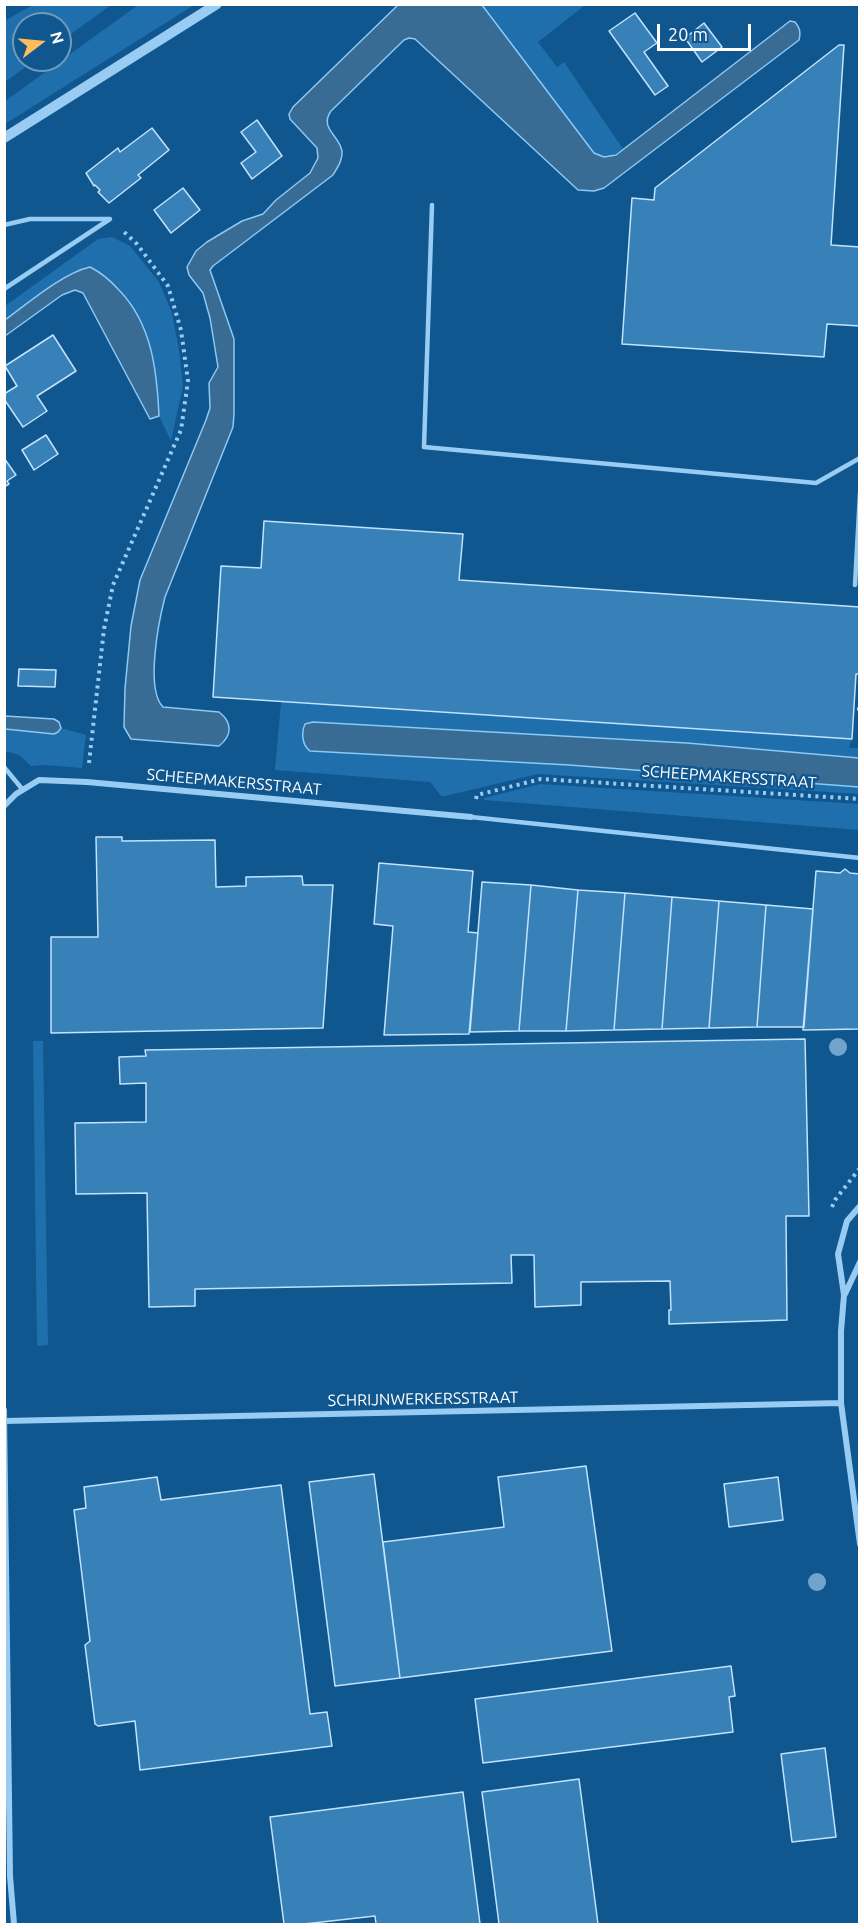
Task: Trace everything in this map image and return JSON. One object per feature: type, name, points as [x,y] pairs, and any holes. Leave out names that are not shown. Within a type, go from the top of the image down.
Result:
[{"type":"street","points":[[4,138],[217,4]]},
{"type":"street","name":"SCHEEPMAKERSSTRAAT","points":[[4,806],[15,794],[39,780],[87,782],[471,817]]},
{"type":"street","points":[[860,1206],[847,1221],[838,1254],[844,1295],[840,1331],[841,1403],[860,1544]]},
{"type":"street","points":[[844,1295],[860,1262]]},
{"type":"street","name":"SCHRIJNWERKERSSTRAAT","points":[[5,1421],[841,1403]]},
{"type":"street","points":[[4,1410],[7,1876],[14,1924]]},
{"type":"lane","points":[[432,205],[423,447],[816,483],[860,458]]},
{"type":"lane","points":[[4,225],[30,219],[110,219]]},
{"type":"lane","points":[[4,289],[110,219]]},
{"type":"lane","points":[[855,585],[860,493]]},
{"type":"lane","points":[[4,767],[22,790]]},
{"type":"lane","name":"SCHEEPMAKERSSTRAAT","points":[[471,817],[860,858]]},
{"type":"path","points":[[87,782],[104,629],[113,585],[181,430],[188,381],[181,330],[168,286],[137,244],[110,219]]},
{"type":"path","name":"SCHEEPMAKERSSTRAAT","points":[[471,817],[477,795],[541,779],[860,799]]},
{"type":"shaded area","points":[[399,4],[482,5],[594,153],[604,157],[616,155],[790,21],[797,24],[800,35],[799,40],[604,188],[594,191],[578,190],[415,39],[404,40],[331,111],[327,122],[328,127],[342,151],[341,161],[333,175],[210,270],[234,339],[233,427],[165,597],[157,637],[154,670],[158,698],[163,707],[219,712],[228,724],[229,733],[219,746],[131,739],[124,727],[125,688],[131,626],[140,580],[206,420],[210,408],[209,383],[218,367],[210,318],[203,293],[189,275],[187,267],[196,251],[207,242],[242,221],[263,214],[276,200],[310,173],[318,158],[317,148],[290,119],[289,114],[293,107]]},
{"type":"shaded area","points":[[33,5],[111,5],[72,33],[72,12],[20,12]]},
{"type":"shaded area","points":[[138,5],[194,5],[5,124],[5,101],[45,72],[72,72],[72,53]]},
{"type":"shaded area","points":[[482,5],[585,5],[538,42],[557,67],[564,62],[623,149],[609,156],[594,153]]},
{"type":"shaded area","points":[[12,17],[12,72],[19,72],[5,82],[4,21]]},
{"type":"shaded area","points":[[112,237],[130,246],[159,282],[172,313],[183,386],[171,441],[159,416],[158,399],[130,301],[54,285],[5,320],[5,306],[98,239]]},
{"type":"shaded area","points":[[90,267],[116,286],[130,303],[146,333],[157,382],[159,416],[150,419],[83,293],[75,290],[62,295],[5,336],[5,320],[57,282],[79,270]]},
{"type":"shaded area","points":[[281,702],[852,739],[849,748],[859,748],[859,758],[687,743],[320,722],[305,725],[303,732],[304,742],[310,751],[569,765],[859,787],[860,794],[538,774],[441,796],[430,782],[275,770]]},
{"type":"shaded area","points":[[5,716],[54,719],[59,722],[61,728],[54,734],[5,729]]},
{"type":"shaded area","points":[[313,722],[687,743],[859,758],[859,787],[569,765],[310,751],[304,742],[303,731],[305,724]]},
{"type":"shaded area","points":[[61,728],[86,735],[82,768],[31,766],[19,755],[5,751],[4,729],[54,734]]},
{"type":"shaded area","points":[[540,784],[859,804],[859,830],[484,800],[484,798]]},
{"type":"shaded area","points":[[33,1041],[43,1041],[48,1345],[37,1346]]},
{"type":"building","points":[[635,13],[657,43],[644,52],[668,86],[655,95],[609,31]]},
{"type":"building","points":[[704,23],[722,47],[702,62],[685,38]]},
{"type":"building","points":[[839,45],[844,45],[831,245],[860,247],[860,326],[827,324],[824,357],[622,344],[632,198],[654,200],[655,188]]},
{"type":"building","points":[[257,120],[282,156],[252,179],[241,163],[256,152],[241,132]]},
{"type":"building","points":[[152,128],[169,150],[138,175],[141,178],[109,203],[98,192],[100,190],[94,186],[86,173],[118,148],[120,152]]},
{"type":"building","points":[[183,188],[200,210],[171,233],[154,210]]},
{"type":"building","points":[[53,335],[76,371],[37,396],[47,411],[23,427],[4,399],[4,394],[17,386],[5,366]]},
{"type":"building","points":[[46,435],[58,454],[34,470],[22,450]]},
{"type":"building","points":[[4,458],[16,475],[7,481],[9,484],[4,487]]},
{"type":"building","points":[[264,521],[463,534],[459,580],[860,607],[860,674],[856,674],[852,739],[213,697],[221,566],[261,568]]},
{"type":"building","points":[[19,669],[56,670],[55,687],[18,686]]},
{"type":"building","points":[[96,837],[122,837],[122,841],[215,840],[216,887],[246,886],[246,877],[302,876],[303,885],[333,885],[323,1028],[51,1033],[51,937],[98,937]]},
{"type":"building","points":[[379,863],[473,871],[468,932],[478,933],[469,1034],[384,1035],[393,926],[374,924]]},
{"type":"building","points":[[845,869],[850,873],[860,874],[860,1029],[803,1030],[816,871],[840,873]]},
{"type":"building","points":[[482,882],[531,885],[519,1031],[470,1032]]},
{"type":"building","points":[[531,885],[578,890],[566,1031],[519,1031]]},
{"type":"building","points":[[578,890],[625,893],[614,1030],[566,1031]]},
{"type":"building","points":[[625,893],[672,897],[662,1029],[614,1030]]},
{"type":"building","points":[[672,897],[719,901],[709,1028],[662,1029]]},
{"type":"building","points":[[719,901],[766,905],[757,1027],[709,1028]]},
{"type":"building","points":[[766,905],[813,909],[804,1027],[757,1027]]},
{"type":"building","points":[[805,1039],[809,1216],[786,1216],[787,1320],[669,1324],[670,1281],[581,1282],[581,1305],[535,1307],[534,1255],[511,1255],[512,1283],[195,1289],[195,1306],[149,1307],[147,1193],[76,1194],[75,1123],[146,1122],[146,1083],[120,1084],[119,1057],[146,1056],[145,1050]]},
{"type":"building","points":[[586,1466],[612,1651],[400,1678],[383,1542],[504,1527],[498,1477]]},
{"type":"building","points":[[374,1474],[400,1678],[335,1686],[309,1482]]},
{"type":"building","points":[[157,1477],[161,1500],[281,1485],[310,1714],[327,1712],[332,1746],[140,1770],[135,1721],[98,1726],[95,1724],[85,1645],[90,1641],[74,1510],[86,1508],[84,1487]]},
{"type":"building","points":[[778,1477],[783,1520],[729,1527],[724,1484]]},
{"type":"building","points":[[731,1666],[735,1696],[729,1697],[733,1732],[483,1763],[475,1699]]},
{"type":"building","points":[[825,1748],[836,1837],[792,1842],[781,1754]]},
{"type":"building","points":[[579,1779],[598,1924],[499,1924],[482,1792]]},
{"type":"building","points":[[463,1792],[480,1924],[376,1924],[375,1916],[284,1924],[270,1817]]}]
